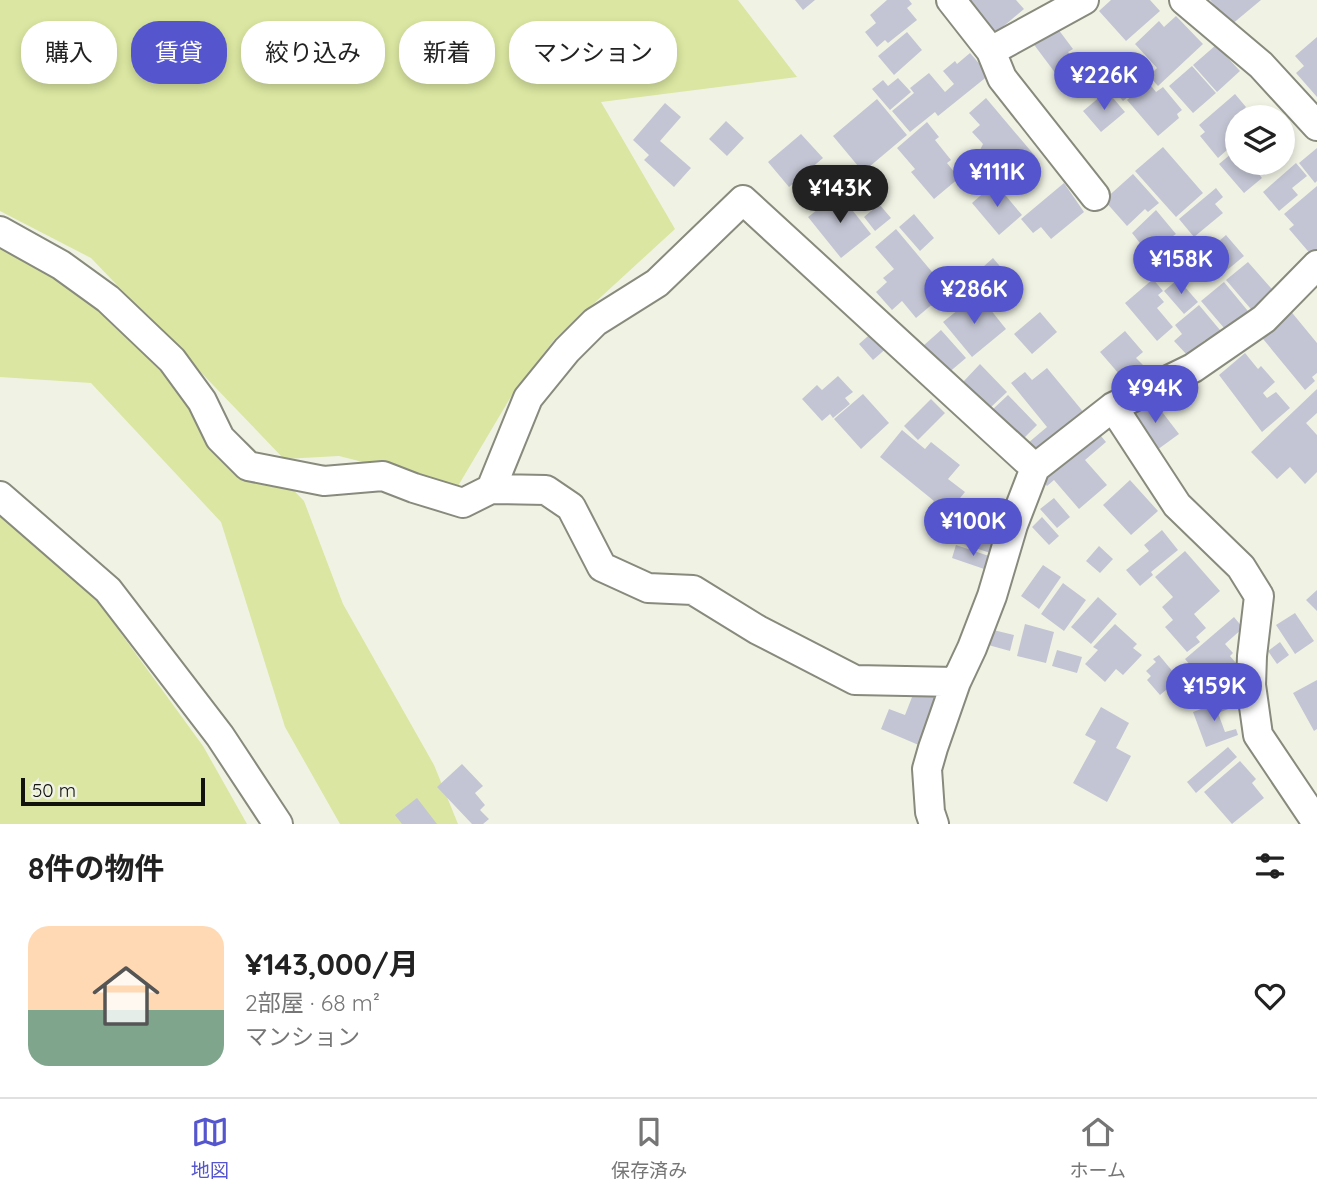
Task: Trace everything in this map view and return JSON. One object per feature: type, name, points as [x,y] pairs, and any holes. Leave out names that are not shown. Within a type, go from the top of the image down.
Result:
[{"type":"street","points":[[951,0],[992,51],[1002,78],[1095,196]]},
{"type":"street","points":[[992,51],[1084,0]]},
{"type":"street","points":[[1184,0],[1261,65],[1317,126]]},
{"type":"street","points":[[491,489],[528,398],[567,350],[595,322],[657,283],[743,200],[1035,468]]},
{"type":"street","points":[[0,231],[61,265],[108,299],[172,360],[202,401],[220,439],[248,466],[324,481],[383,476],[463,503],[491,489],[546,490],[571,507],[602,567],[648,588],[692,590],[758,630],[855,680],[956,682]]},
{"type":"street","points":[[934,824],[930,812],[928,769],[956,682],[988,606],[1013,525],[1035,468],[1113,407],[1193,368],[1264,319],[1317,265]]},
{"type":"street","points":[[1113,407],[1177,505],[1241,568],[1259,596],[1251,675],[1258,735],[1317,823]]},
{"type":"street","points":[[0,496],[108,590],[220,736],[278,824]]},
{"type":"green space","points":[[0,0],[738,0],[797,77],[601,102],[675,229],[554,340],[512,395],[458,486],[339,456],[284,459],[91,258],[0,211]]},
{"type":"green space","points":[[0,239],[67,282],[207,412],[216,431],[247,442],[304,501],[343,604],[434,765],[458,824],[340,824],[285,727],[221,522],[91,383],[0,377]]},
{"type":"green space","points":[[0,516],[93,595],[203,746],[247,824],[0,824]]},
{"type":"building","points":[[795,0],[815,0],[803,10]]},
{"type":"building","points":[[887,0],[909,0],[912,4],[907,8],[917,20],[888,43],[885,40],[877,47],[865,32],[876,23],[870,15]]},
{"type":"building","points":[[962,0],[1016,0],[1024,9],[992,36]]},
{"type":"building","points":[[1111,0],[1150,0],[1160,11],[1126,41],[1099,11]]},
{"type":"building","points":[[1210,0],[1261,0],[1231,25]]},
{"type":"building","points":[[1176,16],[1203,44],[1158,86],[1149,76],[1157,68],[1135,44],[1159,21],[1164,27]]},
{"type":"building","points":[[1055,25],[1073,49],[1068,52],[1086,76],[1068,90],[1032,42]]},
{"type":"building","points":[[907,32],[922,50],[894,75],[878,56]]},
{"type":"building","points":[[1317,37],[1317,97],[1296,73],[1304,66],[1295,56]]},
{"type":"building","points":[[1216,45],[1240,71],[1217,92],[1193,65]]},
{"type":"building","points":[[970,53],[989,75],[938,116],[935,112],[910,132],[892,111],[914,93],[910,88],[929,73],[945,92],[954,84],[943,71]]},
{"type":"building","points":[[1120,61],[1142,85],[1123,101],[1102,77]]},
{"type":"building","points":[[1192,66],[1216,93],[1193,113],[1169,86]]},
{"type":"building","points":[[898,78],[911,92],[890,110],[872,89],[883,80],[888,86]]},
{"type":"building","points":[[1148,82],[1156,92],[1163,87],[1182,110],[1177,114],[1179,118],[1158,136],[1127,100]]},
{"type":"building","points":[[1107,91],[1125,112],[1101,132],[1083,111]]},
{"type":"building","points":[[1235,94],[1244,105],[1225,105],[1225,152],[1218,158],[1200,136],[1205,132],[1199,125]]},
{"type":"building","points":[[986,98],[1035,156],[1011,176],[994,157],[988,163],[979,152],[983,144],[972,132],[980,125],[969,113]]},
{"type":"building","points":[[877,99],[907,135],[863,172],[833,136]]},
{"type":"building","points":[[665,103],[681,117],[660,141],[691,168],[674,187],[644,160],[649,155],[633,140]]},
{"type":"building","points":[[726,121],[744,138],[727,156],[709,139]]},
{"type":"building","points":[[927,122],[939,137],[935,140],[951,160],[947,163],[959,178],[934,199],[911,172],[915,169],[897,148]]},
{"type":"building","points":[[801,134],[823,158],[789,187],[768,162]]},
{"type":"building","points":[[1163,147],[1203,193],[1176,217],[1135,171]]},
{"type":"building","points":[[1317,148],[1317,181],[1315,183],[1299,163]]},
{"type":"building","points":[[1225,159],[1225,171],[1219,164]]},
{"type":"building","points":[[1295,164],[1307,176],[1292,188],[1298,195],[1279,211],[1263,192],[1282,175],[1295,175]]},
{"type":"building","points":[[1133,174],[1159,203],[1148,212],[1145,209],[1127,226],[1104,200]]},
{"type":"building","points":[[1228,175],[1260,175],[1262,178],[1244,193]]},
{"type":"building","points":[[995,183],[1022,215],[999,235],[972,203]]},
{"type":"building","points":[[1064,183],[1084,212],[1051,239],[1041,227],[1033,233],[1021,219]]},
{"type":"building","points":[[1317,186],[1317,254],[1313,257],[1289,229],[1294,225],[1284,214]]},
{"type":"building","points":[[1216,188],[1223,197],[1215,204],[1223,213],[1194,237],[1179,219]]},
{"type":"building","points":[[839,193],[871,234],[841,258],[808,217]]},
{"type":"building","points":[[879,204],[891,218],[875,231],[864,217]]},
{"type":"building","points":[[1156,210],[1176,234],[1173,236],[1181,246],[1154,267],[1144,255],[1147,252],[1132,233]]},
{"type":"building","points":[[914,214],[934,238],[920,251],[899,227]]},
{"type":"building","points":[[896,229],[948,291],[916,318],[902,301],[892,310],[876,292],[887,282],[883,278],[894,269],[875,247]]},
{"type":"building","points":[[1226,235],[1244,256],[1220,276],[1203,255]]},
{"type":"building","points":[[993,258],[1010,278],[990,295],[973,276]]},
{"type":"building","points":[[1248,262],[1278,296],[1256,315],[1226,280]]},
{"type":"building","points":[[971,276],[981,288],[961,305],[950,293]]},
{"type":"building","points":[[1153,279],[1163,291],[1158,295],[1164,302],[1157,308],[1173,327],[1157,341],[1125,303]]},
{"type":"building","points":[[1178,279],[1198,302],[1184,314],[1164,291]]},
{"type":"building","points":[[1224,282],[1252,316],[1230,335],[1201,301]]},
{"type":"building","points":[[974,297],[983,307],[986,304],[1006,329],[972,357],[943,322]]},
{"type":"building","points":[[1199,305],[1225,336],[1212,348],[1205,340],[1200,344],[1206,351],[1200,356],[1194,349],[1187,355],[1174,341],[1182,334],[1175,325]]},
{"type":"building","points":[[1289,309],[1317,343],[1317,373],[1312,377],[1315,381],[1305,390],[1259,334]]},
{"type":"building","points":[[1040,312],[1057,332],[1032,354],[1014,334]]},
{"type":"building","points":[[875,330],[889,346],[873,360],[859,344]]},
{"type":"building","points":[[941,330],[966,358],[947,374],[923,346]]},
{"type":"building","points":[[1125,331],[1143,352],[1136,358],[1144,366],[1126,382],[1100,352]]},
{"type":"building","points":[[1245,353],[1258,369],[1261,366],[1275,382],[1263,393],[1267,398],[1276,392],[1290,408],[1262,432],[1219,375]]},
{"type":"building","points":[[980,364],[1007,392],[990,408],[963,382]]},
{"type":"building","points":[[1047,368],[1085,414],[1037,454],[1028,443],[1047,427],[1011,383],[1025,372],[1032,380]]},
{"type":"building","points":[[838,376],[853,392],[845,398],[850,404],[833,418],[830,414],[822,421],[802,399],[817,385],[822,390]]},
{"type":"building","points":[[1317,389],[1317,413],[1306,423],[1317,435],[1317,472],[1305,484],[1290,467],[1277,479],[1251,452]]},
{"type":"building","points":[[863,394],[889,423],[861,449],[834,419]]},
{"type":"building","points":[[1008,395],[1037,425],[1022,440],[992,410]]},
{"type":"building","points":[[931,399],[945,413],[918,440],[904,426]]},
{"type":"building","points":[[1153,400],[1179,434],[1157,450],[1132,416]]},
{"type":"building","points":[[1095,429],[1106,442],[1085,460],[1107,485],[1079,509],[1054,480],[1047,486],[1040,478]]},
{"type":"building","points":[[902,430],[925,449],[931,442],[960,465],[948,479],[965,492],[942,520],[928,508],[934,501],[880,457]]},
{"type":"building","points":[[1130,480],[1158,511],[1131,535],[1103,505]]},
{"type":"building","points":[[1054,498],[1070,517],[1057,528],[1040,509]]},
{"type":"building","points":[[963,505],[1008,520],[996,555],[952,540]]},
{"type":"building","points":[[1042,517],[1059,536],[1049,545],[1032,527]]},
{"type":"building","points":[[1162,530],[1178,550],[1151,572],[1153,575],[1140,586],[1126,570],[1149,551],[1144,545]]},
{"type":"building","points":[[956,545],[995,558],[990,571],[952,558]]},
{"type":"building","points":[[1099,546],[1113,559],[1100,573],[1086,561]]},
{"type":"building","points":[[1185,551],[1220,591],[1194,614],[1206,628],[1196,637],[1200,642],[1187,652],[1165,627],[1173,620],[1162,607],[1173,597],[1155,577]]},
{"type":"building","points":[[1043,565],[1061,577],[1039,609],[1021,596]]},
{"type":"building","points":[[1063,583],[1086,600],[1064,631],[1041,614]]},
{"type":"building","points":[[1317,590],[1317,611],[1306,600]]},
{"type":"building","points":[[1098,597],[1117,614],[1091,644],[1071,627]]},
{"type":"building","points":[[1295,613],[1314,641],[1295,654],[1276,625]]},
{"type":"building","points":[[1234,617],[1243,628],[1225,644],[1233,653],[1230,656],[1242,670],[1214,693],[1185,659]]},
{"type":"building","points":[[1025,624],[1054,632],[1046,663],[1017,656]]},
{"type":"building","points":[[1115,624],[1137,644],[1133,648],[1142,655],[1123,675],[1116,669],[1105,682],[1085,664],[1098,650],[1093,647]]},
{"type":"building","points":[[985,628],[1014,635],[1010,651],[981,643]]},
{"type":"building","points":[[1280,642],[1289,655],[1277,664],[1268,651]]},
{"type":"building","points":[[1057,650],[1082,657],[1077,673],[1052,666]]},
{"type":"building","points":[[1159,655],[1179,679],[1160,695],[1147,680],[1151,676],[1146,671],[1156,662],[1153,659]]},
{"type":"building","points":[[1185,680],[1197,693],[1186,703],[1181,698],[1177,701],[1170,694]]},
{"type":"building","points":[[1317,680],[1317,729],[1314,731],[1293,693]]},
{"type":"building","points":[[930,689],[943,695],[921,746],[881,729],[889,709],[905,715],[914,692],[927,697]]},
{"type":"building","points":[[1233,697],[1236,706],[1218,713],[1225,732],[1236,729],[1238,735],[1206,747],[1193,712]]},
{"type":"building","points":[[1101,707],[1129,723],[1116,748],[1131,756],[1107,802],[1073,783],[1096,741],[1085,735]]},
{"type":"building","points":[[1228,747],[1237,757],[1196,793],[1187,782]]},
{"type":"building","points":[[1240,761],[1256,779],[1252,783],[1264,798],[1232,824],[1204,792]]},
{"type":"building","points":[[462,764],[483,786],[475,793],[485,805],[480,810],[489,819],[483,824],[472,824],[437,787]]},
{"type":"building","points":[[417,798],[437,824],[402,824],[395,815]]}]
